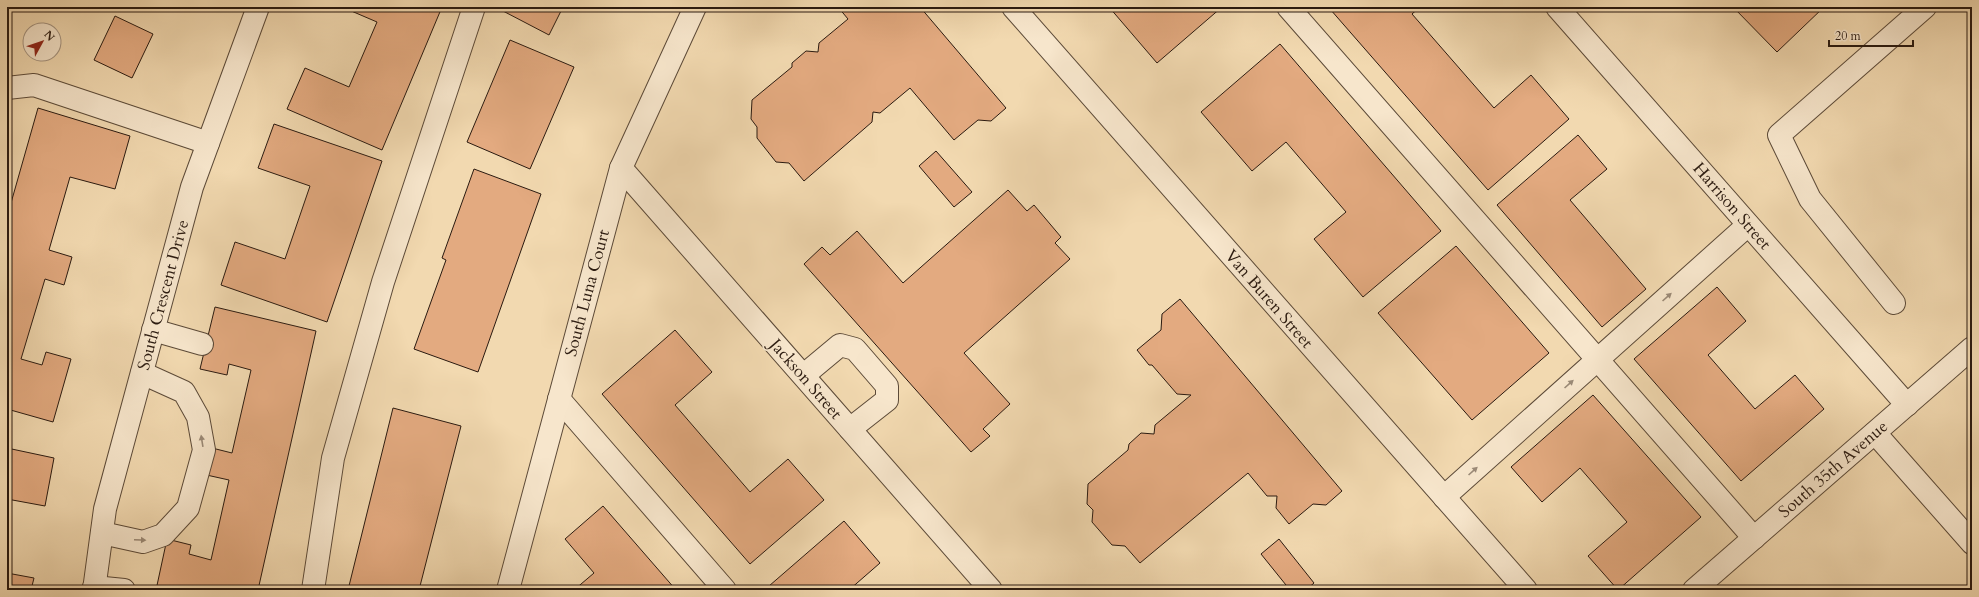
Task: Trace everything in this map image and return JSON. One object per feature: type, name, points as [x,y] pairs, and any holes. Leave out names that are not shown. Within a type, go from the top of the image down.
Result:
[{"type":"street","name":"South Crescent Drive","points":[[94,589],[105,509],[192,187],[258,7]]},
{"type":"street","points":[[313,590],[333,458],[384,282],[474,7]]},
{"type":"street","name":"South Luna Court","points":[[508,590],[621,168],[696,7]]},
{"type":"street","name":"Van Buren Street","points":[[1013,7],[1526,590]]},
{"type":"street","points":[[1288,7],[1754,538]]},
{"type":"street","name":"Harrison Street","points":[[1556,7],[1907,405]]},
{"type":"street","points":[[1894,302],[1810,199],[1779,135],[1925,7]]},
{"type":"street","points":[[7,88],[34,85],[208,143]]},
{"type":"street","name":"Jackson Street","points":[[621,168],[991,590]]},
{"type":"street","points":[[1444,497],[1748,225]]},
{"type":"street","points":[[154,330],[202,344]]},
{"type":"street","points":[[804,375],[840,345],[855,349],[887,386],[887,400],[850,429]]},
{"type":"street","name":"South 35th Avenue","points":[[1694,590],[1972,348]]},
{"type":"street","points":[[102,533],[143,542],[163,535],[188,508],[204,450],[198,417],[184,392],[142,373]]},
{"type":"street","points":[[559,399],[725,590]]},
{"type":"street","points":[[1875,433],[1972,543]]},
{"type":"street","points":[[94,589],[124,590]]},
{"type":"building","points":[[342,7],[442,7],[382,150],[287,109],[305,68],[349,87],[377,22]]},
{"type":"building","points":[[505,7],[563,7],[549,35],[503,11]]},
{"type":"building","points":[[838,7],[920,7],[1006,108],[991,121],[978,120],[954,140],[910,88],[880,113],[873,112],[872,122],[804,181],[789,163],[776,162],[757,138],[757,127],[751,119],[752,100],[792,67],[792,63],[806,51],[818,52],[819,43],[848,19]]},
{"type":"building","points":[[1109,7],[1222,7],[1157,63]]},
{"type":"building","points":[[1332,7],[1420,7],[1412,14],[1494,108],[1531,75],[1569,119],[1488,190],[1330,9]]},
{"type":"building","points":[[1733,7],[1824,7],[1777,52]]},
{"type":"building","points":[[115,16],[153,34],[132,78],[94,60]]},
{"type":"building","points":[[510,40],[574,67],[530,169],[467,142]]},
{"type":"building","points":[[1280,44],[1441,231],[1363,297],[1314,239],[1346,212],[1286,142],[1252,171],[1201,112]]},
{"type":"building","points":[[38,108],[130,136],[115,189],[70,177],[49,250],[72,257],[64,285],[45,279],[21,359],[42,365],[46,352],[71,359],[53,422],[7,409],[7,217]]},
{"type":"building","points":[[274,124],[382,161],[327,322],[221,285],[235,242],[285,259],[310,186],[258,168]]},
{"type":"building","points":[[1578,135],[1607,169],[1570,200],[1646,289],[1602,327],[1497,205]]},
{"type":"building","points":[[936,151],[972,192],[954,207],[919,166]]},
{"type":"building","points":[[474,169],[541,194],[478,372],[414,349],[446,260],[442,258]]},
{"type":"building","points":[[1008,190],[1027,211],[1034,205],[1061,237],[1055,243],[1070,259],[964,353],[1010,404],[983,429],[990,436],[971,452],[804,264],[822,247],[830,255],[857,231],[903,283]]},
{"type":"building","points":[[1456,246],[1549,353],[1472,420],[1378,313]]},
{"type":"building","points":[[1717,287],[1746,321],[1708,355],[1755,409],[1795,375],[1824,409],[1741,481],[1634,359]]},
{"type":"building","points":[[1180,299],[1342,491],[1326,505],[1313,504],[1289,524],[1276,508],[1277,496],[1267,496],[1248,473],[1140,563],[1125,546],[1112,545],[1092,522],[1093,510],[1087,504],[1088,484],[1128,450],[1129,444],[1141,433],[1154,434],[1155,425],[1191,395],[1177,394],[1152,365],[1149,365],[1137,350],[1161,330],[1162,314]]},
{"type":"building","points":[[215,307],[316,331],[258,590],[156,590],[167,539],[191,545],[189,554],[211,560],[229,480],[202,474],[208,447],[232,453],[251,370],[229,364],[227,375],[200,369]]},
{"type":"building","points":[[675,330],[712,372],[675,405],[750,492],[788,459],[824,500],[750,564],[602,394]]},
{"type":"building","points":[[1593,395],[1701,517],[1618,590],[1588,556],[1627,522],[1580,468],[1542,502],[1511,467]]},
{"type":"building","points":[[393,408],[461,426],[419,590],[348,590]]},
{"type":"building","points":[[7,448],[54,458],[45,506],[7,499]]},
{"type":"building","points":[[603,506],[676,590],[574,590],[594,573],[565,539]]},
{"type":"building","points":[[844,521],[880,563],[849,590],[773,590],[769,586]]},
{"type":"building","points":[[1279,539],[1314,583],[1306,590],[1290,590],[1261,554]]},
{"type":"building","points":[[7,573],[34,578],[31,590],[7,590]]}]
